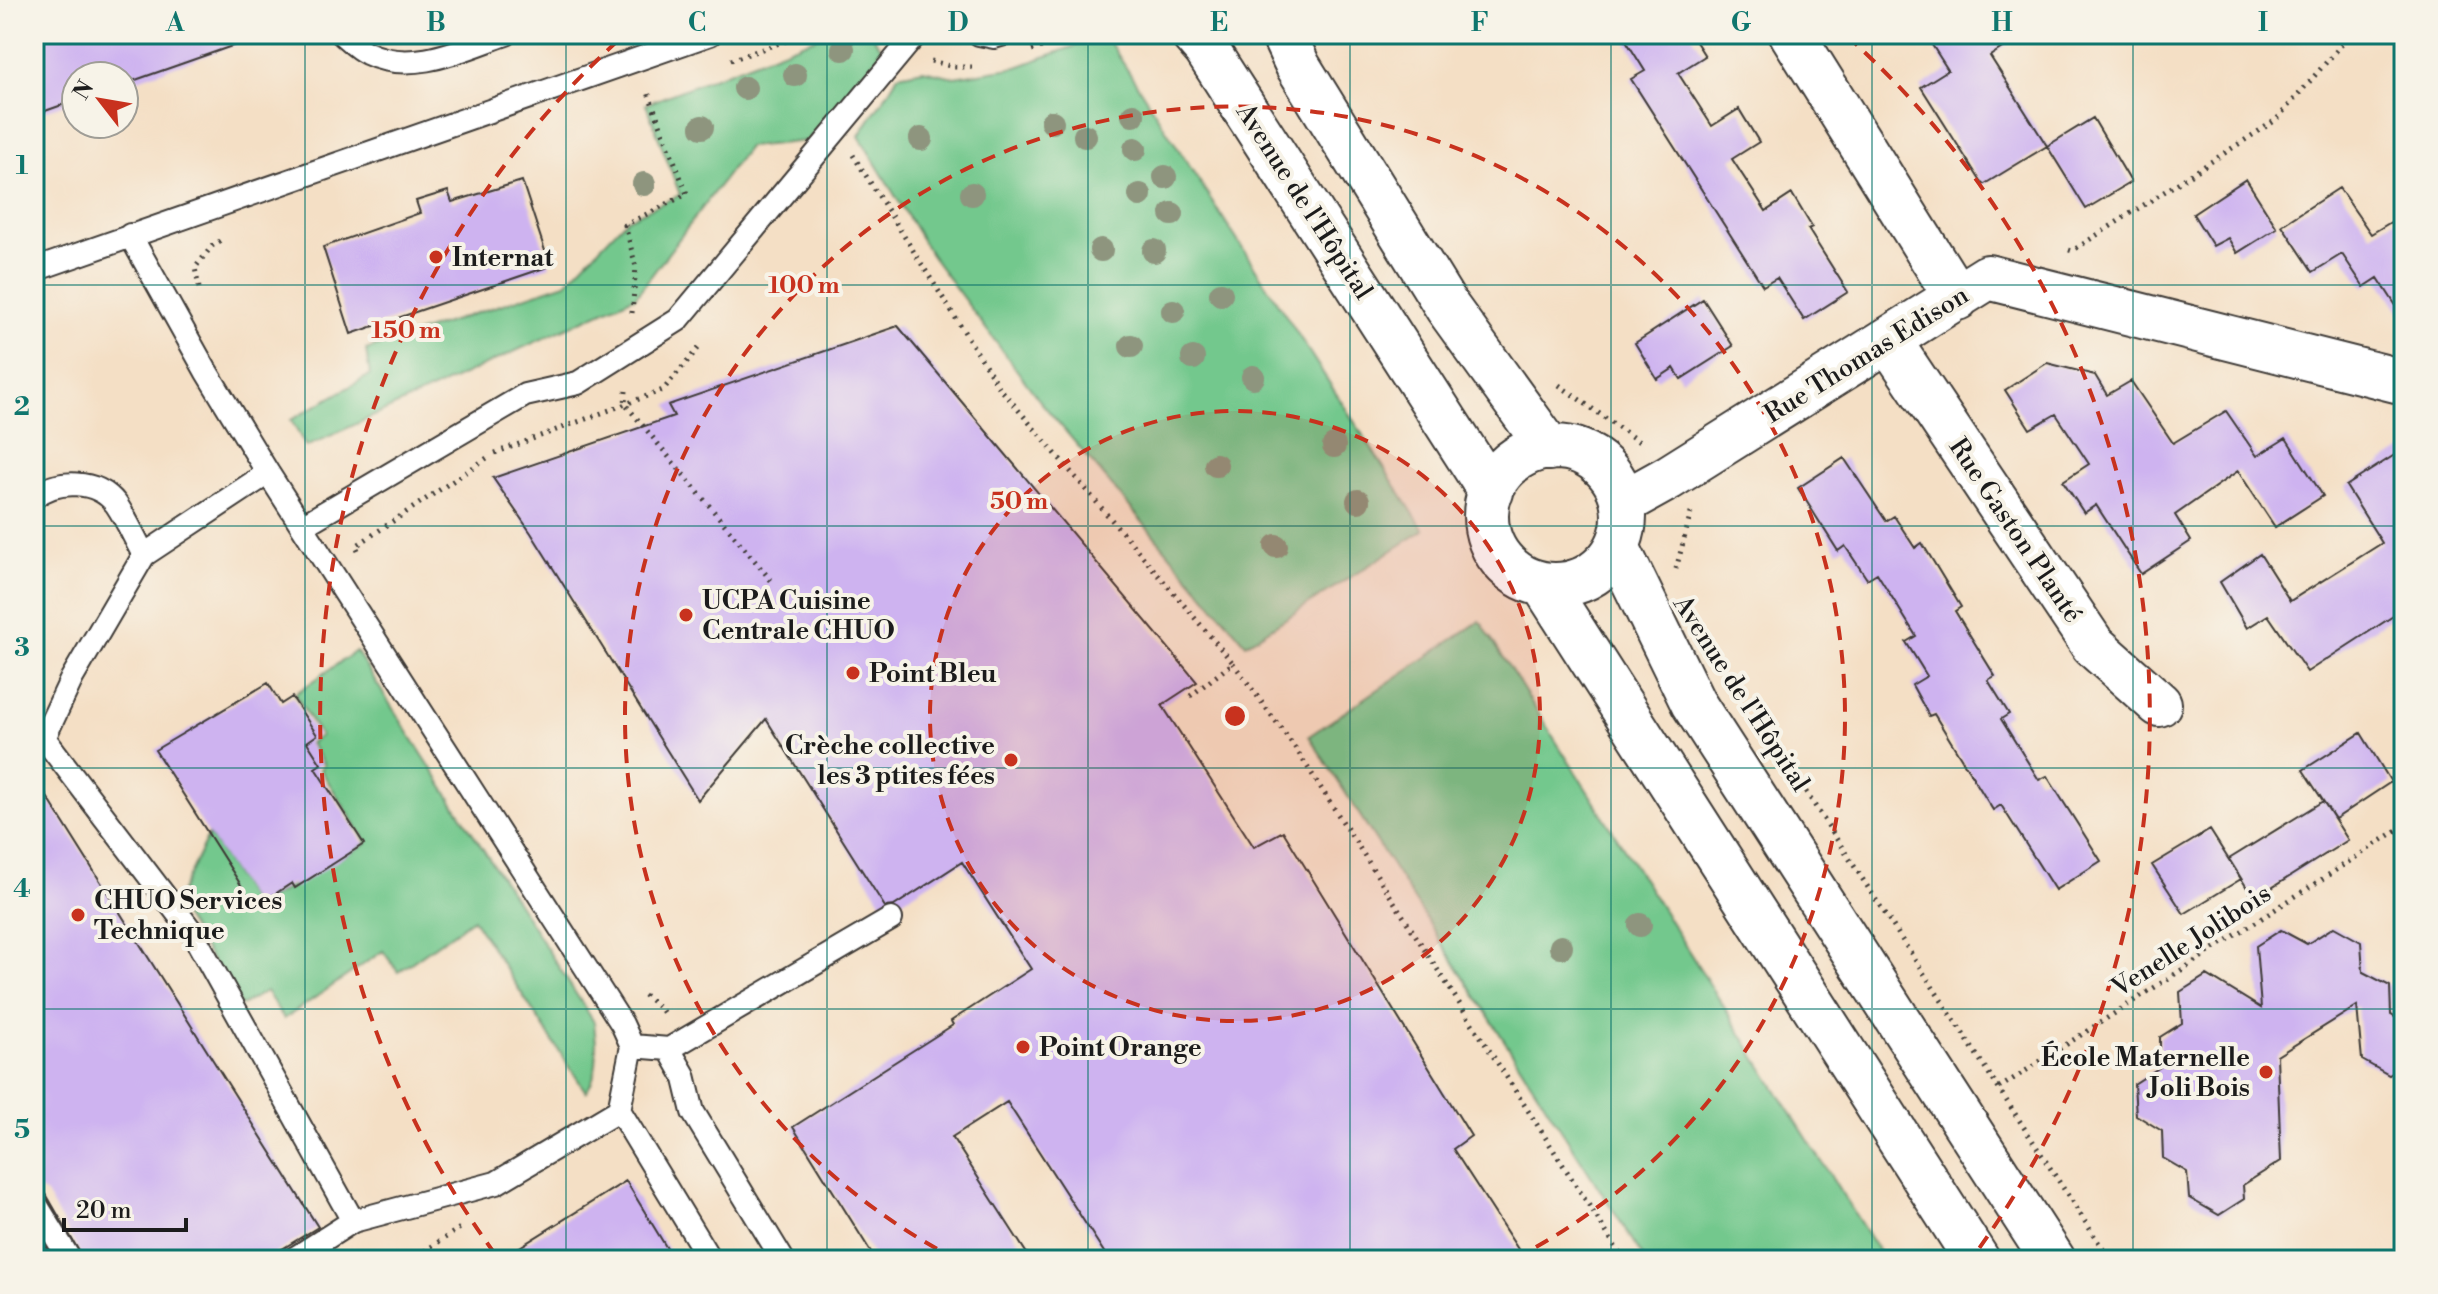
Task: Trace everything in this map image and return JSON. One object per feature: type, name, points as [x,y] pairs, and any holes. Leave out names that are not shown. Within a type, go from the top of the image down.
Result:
[{"type":"street","name":"Avenue de l'Hôpital","points":[[1193,34],[1223,75],[1491,492]]},
{"type":"street","points":[[1283,34],[1298,66],[1447,307],[1549,448]]},
{"type":"street","points":[[1792,34],[1957,298]]},
{"type":"street","name":"Rue Thomas Edison","points":[[1623,503],[1668,478],[1988,277],[2404,382]]},
{"type":"street","name":"Rue Gaston Planté","points":[[1889,341],[2093,645],[2159,704]]},
{"type":"street","points":[[1549,448],[1569,449],[1588,456],[1604,468],[1616,484],[1623,503],[1622,533],[1617,547],[1604,565],[1587,578],[1566,585],[1544,585],[1524,578],[1507,566],[1494,549],[1487,529],[1491,492],[1500,475],[1514,461],[1530,452],[1549,448]]},
{"type":"street","name":"Avenue de l'Hôpital","points":[[1617,547],[1693,703],[2053,1260]]},
{"type":"street","points":[[1544,585],[1977,1260]]},
{"type":"lane","points":[[342,34],[367,53],[399,61],[432,59],[506,34]]},
{"type":"lane","points":[[34,270],[710,34]]},
{"type":"lane","points":[[302,526],[525,395],[578,383],[678,320],[916,34]]},
{"type":"lane","points":[[979,34],[994,37],[1004,34]]},
{"type":"lane","points":[[130,235],[206,371],[268,473],[622,1024],[632,1046],[619,1110],[710,1260]]},
{"type":"lane","points":[[34,716],[51,708],[72,678],[144,555],[268,473]]},
{"type":"lane","points":[[34,497],[55,485],[75,484],[95,489],[113,501],[144,555]]},
{"type":"lane","points":[[72,678],[44,738],[192,932],[353,1221]]},
{"type":"lane","points":[[632,1046],[676,1045],[891,919]]},
{"type":"lane","points":[[676,1045],[693,1112],[783,1260]]},
{"type":"lane","points":[[292,1260],[353,1221],[496,1183],[619,1110]]},
{"type":"lane","points":[[34,1201],[70,1260]]},
{"type":"path","points":[[719,64],[805,34]]},
{"type":"path","points":[[1027,52],[1082,34]]},
{"type":"path","points":[[2038,289],[2055,247],[2072,251],[2276,120],[2351,34]]},
{"type":"path","points":[[925,59],[954,67],[974,67]]},
{"type":"path","points":[[661,84],[646,89],[687,194],[625,225],[636,267],[625,404],[774,584]]},
{"type":"path","points":[[844,160],[848,148],[999,387],[1233,663],[1294,746],[1624,1260]]},
{"type":"path","points":[[199,291],[195,268],[212,246],[223,239]]},
{"type":"path","points":[[356,546],[494,453],[663,390],[704,342]]},
{"type":"path","name":"Avenue de l'Hôpital","points":[[1554,381],[1638,439],[1692,511],[1672,583]]},
{"type":"path","points":[[332,511],[364,560]]},
{"type":"path","points":[[1189,697],[1233,663]]},
{"type":"path","name":"Avenue de l'Hôpital","points":[[1769,736],[2110,1260]]},
{"type":"path","name":"Venelle Jolibois","points":[[1999,1088],[2404,826]]},
{"type":"path","points":[[641,992],[661,1009],[676,1045]]},
{"type":"green space","points":[[825,34],[871,34],[884,51],[807,141],[748,147],[636,296],[306,447],[291,420],[370,375],[366,350],[566,283],[627,219],[680,195],[646,104]]},
{"type":"green space","points":[[1105,35],[1424,530],[1246,644],[1039,400],[931,255],[859,136],[898,75],[923,70],[954,77],[1017,67]]},
{"type":"green space","points":[[1480,621],[1884,1260],[1645,1260],[1309,736]]},
{"type":"green space","points":[[356,651],[594,1022],[596,1067],[586,1092],[473,919],[398,972],[383,951],[284,1019],[266,991],[241,1006],[175,903],[209,834],[255,907],[367,843],[320,769],[324,765],[310,743],[320,736],[295,694]]},
{"type":"building","points":[[34,34],[252,34],[252,39],[140,78],[140,60],[60,60],[60,106],[34,115]]},
{"type":"building","points":[[1622,34],[1691,34],[1705,56],[1678,73],[1712,126],[1739,109],[1759,142],[1732,159],[1766,211],[1792,194],[1812,227],[1808,229],[1848,292],[1804,320],[1777,278],[1763,286],[1631,79],[1645,71]]},
{"type":"building","points":[[1925,34],[2023,34],[1990,56],[2047,146],[1983,185],[1921,87],[1948,70]]},
{"type":"building","points":[[2093,118],[2131,182],[2086,209],[2047,146]]},
{"type":"building","points":[[2246,179],[2277,228],[2237,253],[2228,238],[2213,246],[2193,214]]},
{"type":"building","name":"Internat","points":[[522,181],[550,266],[351,334],[323,247],[420,213],[416,201],[448,191],[452,202]]},
{"type":"building","points":[[2339,188],[2371,234],[2404,214],[2404,318],[2378,278],[2364,287],[2342,254],[2313,272],[2282,225]]},
{"type":"building","points":[[1703,299],[1733,346],[1681,379],[1674,368],[1657,379],[1635,343]]},
{"type":"building","points":[[898,326],[1197,682],[1162,705],[1254,847],[1283,831],[1471,1136],[1453,1149],[1525,1260],[1109,1260],[1007,1102],[952,1137],[1031,1260],[876,1260],[793,1127],[953,1025],[951,1021],[1031,969],[962,862],[894,906],[885,907],[766,719],[698,800],[531,533],[493,478],[674,416],[668,405]]},
{"type":"building","points":[[2047,363],[2095,375],[2107,395],[2131,381],[2173,443],[2226,411],[2257,456],[2286,438],[2323,496],[2275,527],[2238,471],[2175,515],[2191,541],[2141,574],[2096,505],[2084,513],[2063,481],[2089,464],[2056,414],[2030,429],[2005,390]]},
{"type":"building","points":[[2404,449],[2404,609],[2307,672],[2268,615],[2247,628],[2220,582],[2260,554],[2290,601],[2382,543],[2346,486]]},
{"type":"building","points":[[1844,458],[1886,521],[1894,516],[1915,548],[1922,543],[1961,607],[1955,611],[1995,676],[1988,680],[2009,714],[2001,719],[2039,780],[2047,776],[2101,861],[2055,890],[2001,805],[1993,810],[1934,714],[1929,716],[1912,685],[1927,676],[1906,642],[1916,636],[1877,573],[1867,579],[1845,546],[1838,551],[1798,488]]},
{"type":"building","points":[[268,683],[281,704],[292,697],[317,735],[307,742],[321,764],[315,768],[364,844],[295,888],[292,883],[255,907],[155,750]]},
{"type":"building","points":[[2361,733],[2391,782],[2335,819],[2303,770]]},
{"type":"building","name":"CHUO Services Technique","points":[[34,776],[318,1227],[264,1260],[84,1260],[46,1194],[34,1187]]},
{"type":"building","points":[[2323,801],[2348,840],[2254,899],[2229,859]]},
{"type":"building","points":[[2210,830],[2241,879],[2184,914],[2152,865]]},
{"type":"building","points":[[2334,927],[2361,942],[2363,972],[2390,986],[2391,1015],[2404,1022],[2404,1066],[2389,1075],[2362,1060],[2357,1006],[2277,1056],[2281,1161],[2243,1185],[2244,1199],[2219,1215],[2189,1198],[2187,1172],[2163,1158],[2162,1131],[2136,1115],[2134,1084],[2160,1067],[2160,1037],[2182,1023],[2180,992],[2207,975],[2261,1008],[2256,946],[2281,930],[2307,944]]},
{"type":"building","points":[[626,1181],[674,1260],[499,1260]]},
{"type":"building","points":[[34,1228],[54,1260],[34,1260]]},
{"type":"place","name":"Internat","points":[[436,257]]},
{"type":"place","name":"UCPA Cuisine Centrale CHUO","points":[[686,615]]},
{"type":"place","name":"Point Bleu","points":[[853,673]]},
{"type":"place","name":"Crèche collective les 3 ptites fées","points":[[1011,760]]},
{"type":"place","name":"CHUO Services Technique","points":[[78,915]]},
{"type":"place","name":"Point Orange","points":[[1023,1047]]},
{"type":"place","name":"École Maternelle Joli Bois","points":[[2266,1072]]}]
